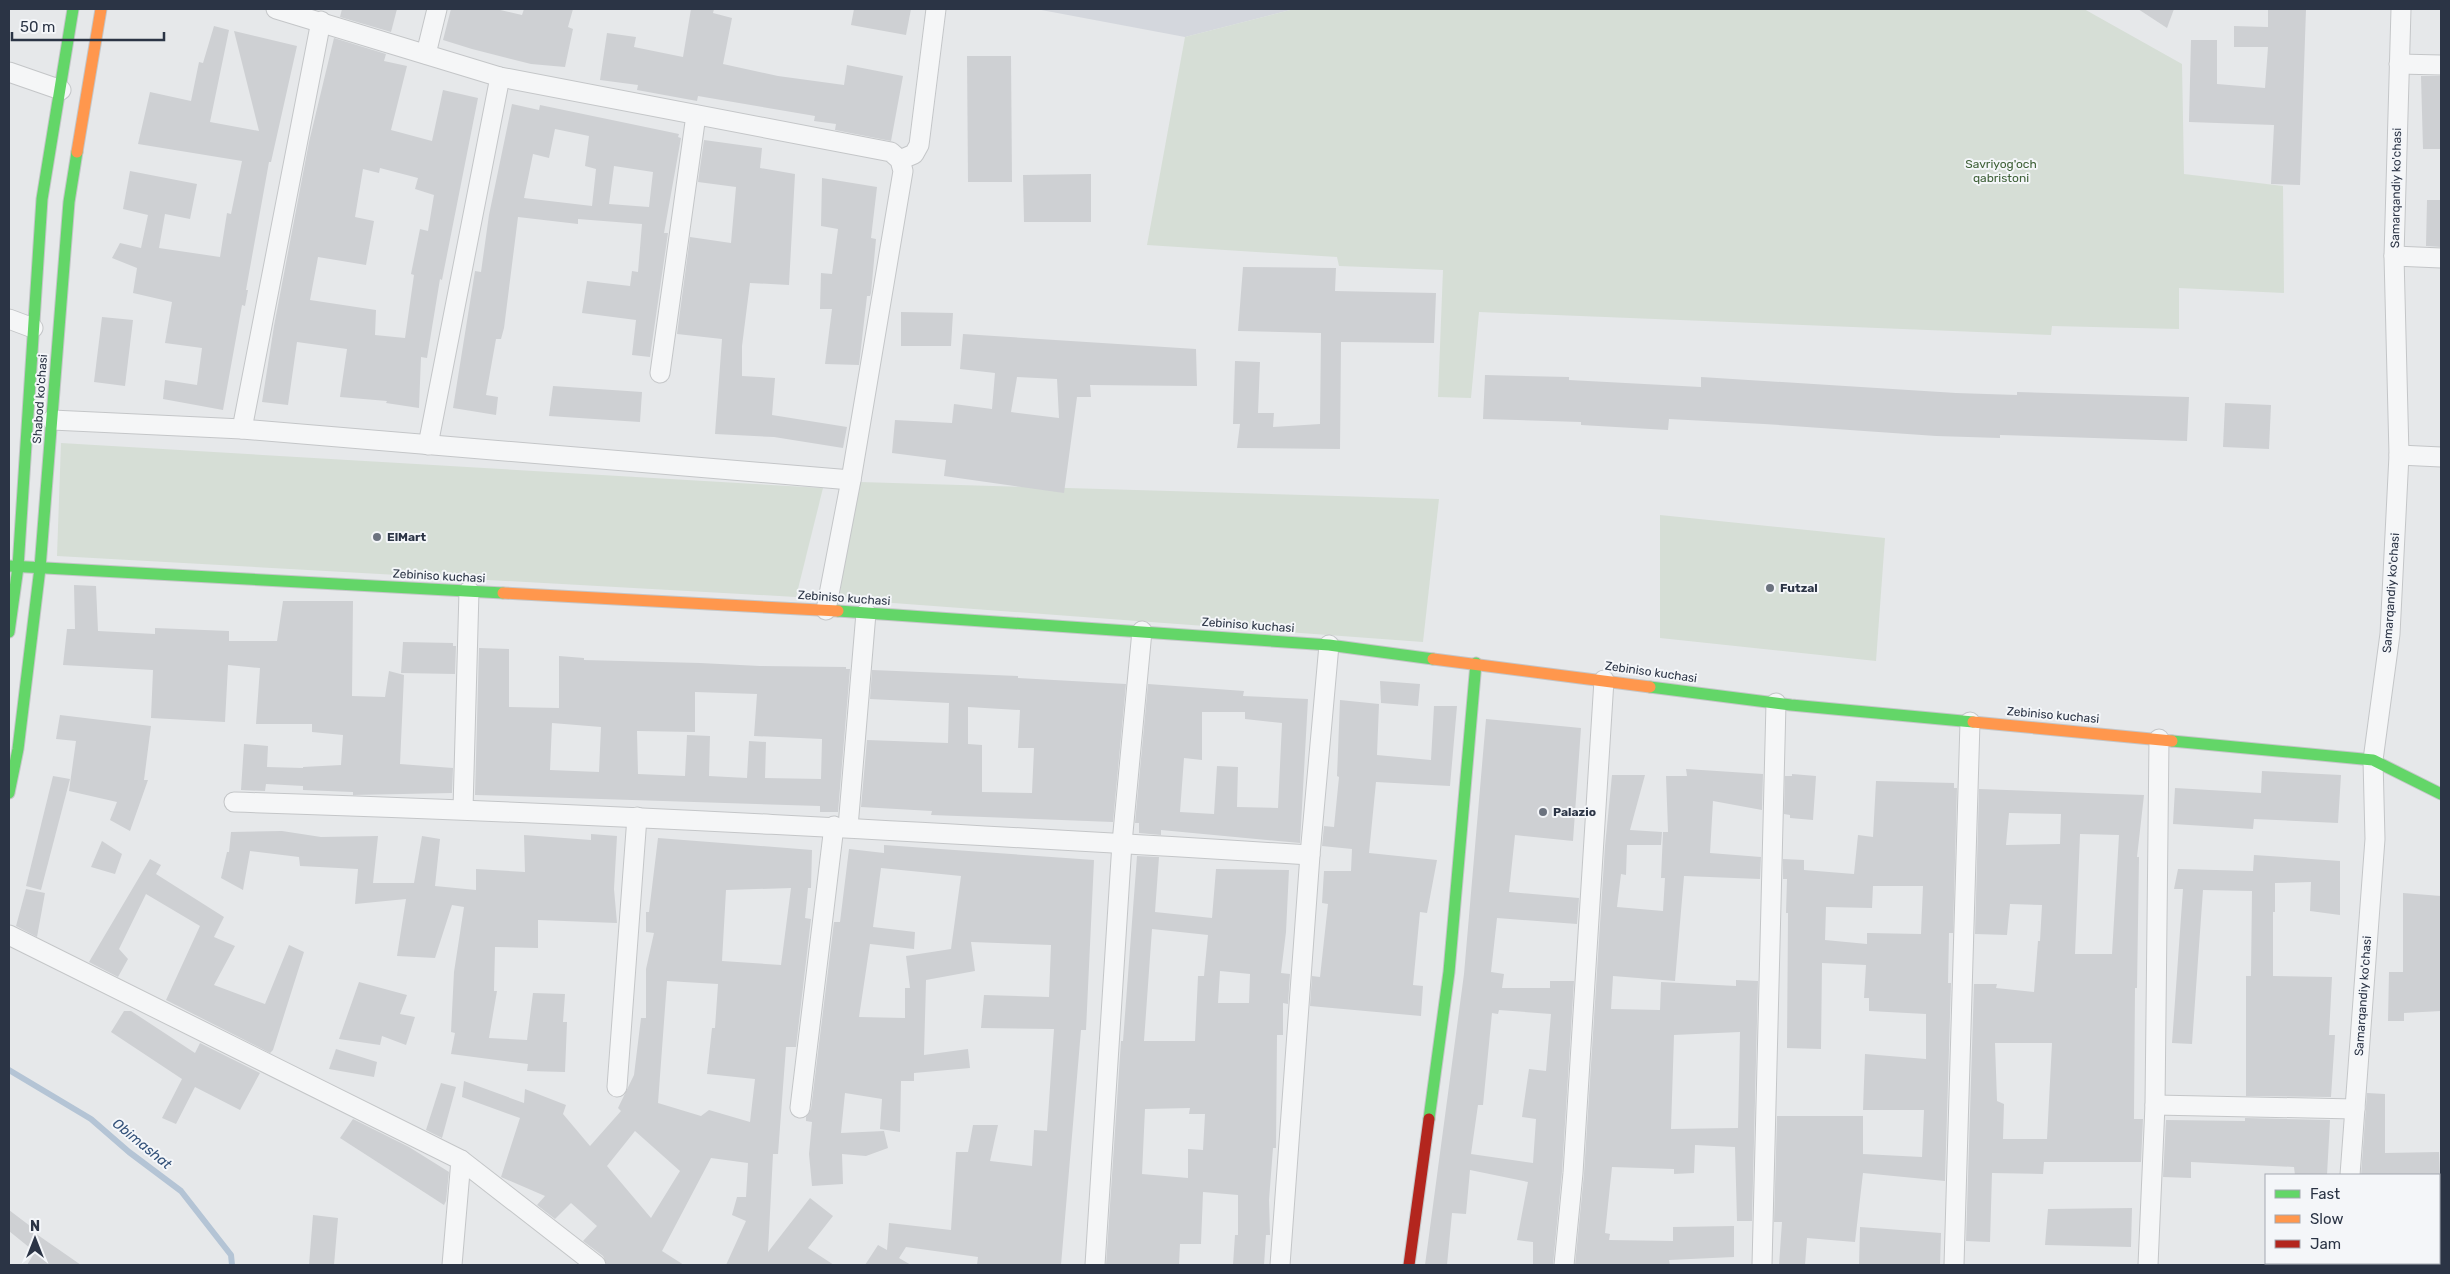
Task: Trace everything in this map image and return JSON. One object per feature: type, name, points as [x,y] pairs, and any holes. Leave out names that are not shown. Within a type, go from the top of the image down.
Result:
[{"type":"street","name":"Shabod ko'chasi","points":[[9,632],[42,199],[73,9]]},
{"type":"street","name":"Shabod ko'chasi","points":[[9,793],[18,749],[40,568],[69,202],[101,9]]},
{"type":"street","points":[[276,9],[321,21],[500,77],[891,152],[900,160],[903,171],[826,610]]},
{"type":"street","points":[[426,54],[437,9]]},
{"type":"street","points":[[900,160],[914,154],[919,145],[936,9]]},
{"type":"street","name":"Samarqandiy ko'chasi","points":[[2350,1174],[2375,839],[2373,760],[2390,634],[2398,455],[2394,256],[2401,9]]},
{"type":"street","points":[[242,429],[321,21]]},
{"type":"street","points":[[2399,64],[2441,65]]},
{"type":"street","points":[[9,72],[61,90]]},
{"type":"street","points":[[428,445],[500,77]]},
{"type":"street","points":[[660,373],[696,114]]},
{"type":"street","points":[[2394,256],[2441,258]]},
{"type":"street","points":[[9,319],[33,328]]},
{"type":"street","points":[[52,420],[242,429],[850,480]]},
{"type":"street","points":[[2398,455],[2441,457]]},
{"type":"street","name":"Zebiniso kuchasi","points":[[14,566],[826,610],[1329,645],[1776,703],[2373,760],[2441,794]]},
{"type":"street","points":[[462,809],[469,592]]},
{"type":"street","points":[[800,1108],[841,826],[866,613]]},
{"type":"street","points":[[1095,1265],[1122,844],[1142,631]]},
{"type":"street","points":[[1280,1265],[1310,855],[1329,645]]},
{"type":"street","points":[[1409,1265],[1449,972],[1476,663]]},
{"type":"street","points":[[1564,1265],[1573,1173],[1604,680]]},
{"type":"street","points":[[1762,1265],[1776,703]]},
{"type":"street","points":[[1954,1265],[1970,722]]},
{"type":"street","points":[[2148,1265],[2155,1105],[2159,739]]},
{"type":"street","points":[[234,802],[462,809],[841,826],[1310,855]]},
{"type":"street","points":[[617,1087],[637,817]]},
{"type":"street","points":[[9,936],[462,1160],[596,1265]]},
{"type":"street","points":[[2155,1105],[2355,1109]]},
{"type":"street","points":[[452,1265],[462,1160]]},
{"type":"shaded area","points":[[1036,9],[1294,9],[1185,37]]},
{"type":"green space","name":"Savriyog'och qabristoni","points":[[1294,9],[2084,9],[2182,64],[2184,174],[2283,186],[2284,293],[2179,288],[2179,329],[2052,326],[2051,335],[1479,312],[1471,398],[1438,397],[1443,270],[1339,266],[1337,257],[1147,245],[1185,37]]},
{"type":"green space","points":[[61,443],[823,488],[796,597],[57,556]]},
{"type":"green space","points":[[860,482],[1439,499],[1423,642],[839,599],[856,493]]},
{"type":"green space","name":"Futzal","points":[[1660,515],[1885,538],[1876,661],[1660,638]]},
{"type":"building","points":[[342,9],[397,9],[391,32],[340,17]]},
{"type":"building","points":[[451,9],[496,9],[522,15],[524,9],[573,9],[568,27],[573,29],[565,67],[531,64],[443,40]]},
{"type":"building","points":[[691,9],[714,9],[713,13],[732,18],[723,64],[778,76],[844,85],[847,65],[903,76],[891,141],[835,130],[836,124],[814,121],[815,116],[698,96],[697,101],[637,90],[638,85],[600,80],[607,33],[636,37],[634,47],[683,57]]},
{"type":"building","points":[[854,9],[911,9],[906,35],[851,25]]},
{"type":"building","points":[[2138,9],[2174,9],[2167,28]]},
{"type":"building","points":[[2268,9],[2306,9],[2300,185],[2271,184],[2274,125],[2189,122],[2191,40],[2217,40],[2217,84],[2265,88],[2268,47],[2234,47],[2234,26],[2268,27]]},
{"type":"building","points":[[214,26],[229,30],[210,122],[259,131],[234,31],[297,46],[271,162],[269,162],[246,290],[248,290],[245,306],[242,305],[223,410],[163,399],[165,380],[197,385],[202,348],[165,343],[172,302],[133,293],[137,268],[112,258],[120,243],[141,248],[148,215],[123,209],[130,171],[197,184],[190,219],[165,214],[159,248],[220,257],[227,213],[231,214],[242,161],[138,144],[150,92],[191,101],[199,62],[203,63]]},
{"type":"building","points":[[334,38],[386,54],[384,61],[407,66],[391,130],[432,141],[443,90],[478,98],[442,280],[440,279],[427,358],[421,357],[419,408],[386,403],[387,401],[340,397],[347,349],[297,342],[288,405],[262,402],[274,326],[309,142]],"holes":[[[380,168],[418,178],[415,189],[434,195],[428,231],[420,229],[411,274],[414,275],[405,338],[375,335],[376,310],[310,300],[318,257],[366,265],[374,221],[355,217],[363,169],[379,173]]]},
{"type":"building","points":[[967,56],[1011,56],[1012,182],[968,182]]},
{"type":"building","points":[[2421,76],[2441,76],[2441,149],[2423,149]]},
{"type":"building","points":[[512,104],[539,110],[540,105],[679,134],[678,137],[681,138],[664,233],[668,233],[650,357],[632,355],[636,320],[582,313],[587,281],[630,286],[632,271],[638,272],[642,224],[578,219],[578,224],[518,217],[504,328],[501,339],[496,339],[486,395],[498,397],[496,415],[453,408],[475,271],[481,272],[489,215]],"holes":[[[555,129],[589,136],[585,166],[596,169],[592,206],[524,198],[533,154],[549,158]],[[614,166],[653,172],[649,207],[609,204]]]},
{"type":"building","points":[[704,140],[762,148],[760,168],[795,174],[789,285],[750,283],[742,346],[742,376],[775,378],[772,415],[847,427],[843,448],[774,437],[715,434],[722,339],[677,334],[690,237],[731,243],[736,187],[698,182]]},
{"type":"building","points":[[1091,174],[1091,222],[1024,222],[1023,175]]},
{"type":"building","points":[[822,178],[877,187],[871,238],[876,239],[871,293],[870,296],[867,296],[859,365],[825,364],[832,309],[820,309],[821,273],[832,274],[838,229],[821,226]]},
{"type":"building","points":[[2427,200],[2441,200],[2441,247],[2426,246]]},
{"type":"building","points":[[1243,267],[1336,268],[1335,291],[1436,293],[1434,343],[1341,342],[1340,449],[1237,448],[1240,424],[1233,424],[1235,361],[1260,362],[1258,413],[1274,413],[1273,427],[1320,424],[1321,333],[1238,331]]},
{"type":"building","points":[[901,312],[953,313],[951,346],[901,346]]},
{"type":"building","points":[[102,317],[133,320],[125,386],[94,382]]},
{"type":"building","points":[[963,334],[1196,349],[1197,386],[1090,385],[1091,397],[1077,397],[1064,493],[944,476],[946,460],[892,453],[895,420],[952,423],[954,404],[992,409],[995,373],[960,369]],"holes":[[[1017,377],[1057,379],[1059,418],[1011,412]]]},
{"type":"building","points":[[1485,375],[1569,377],[1569,380],[1701,387],[1701,377],[1956,393],[2017,395],[2017,392],[2189,397],[2187,441],[2000,435],[2000,438],[1936,436],[1669,419],[1668,430],[1581,425],[1581,422],[1483,419]]},
{"type":"building","points":[[553,386],[642,392],[640,422],[549,416]]},
{"type":"building","points":[[2225,403],[2271,405],[2269,449],[2223,447]]},
{"type":"building","points":[[74,585],[96,586],[98,631],[155,634],[155,628],[229,631],[229,641],[277,641],[283,601],[353,601],[352,696],[385,697],[389,671],[404,675],[400,764],[453,768],[452,793],[353,795],[353,792],[303,790],[303,786],[266,784],[265,791],[241,790],[244,744],[268,746],[267,767],[303,768],[341,765],[343,735],[312,732],[312,724],[256,724],[260,668],[228,665],[225,722],[151,718],[153,670],[63,665],[67,629],[75,629]]},
{"type":"building","points":[[403,642],[453,643],[453,646],[456,646],[455,674],[401,673]]},
{"type":"building","points":[[479,648],[509,649],[509,707],[559,708],[559,656],[584,658],[584,660],[846,667],[846,669],[850,669],[838,812],[820,812],[820,806],[475,795]],"holes":[[[695,692],[757,694],[754,736],[822,739],[821,779],[765,778],[766,742],[749,741],[747,778],[709,776],[710,736],[687,735],[685,776],[638,774],[637,731],[695,732]],[[552,723],[601,727],[599,772],[550,770]]]},
{"type":"building","points":[[872,670],[1018,676],[1018,678],[1126,684],[1113,822],[931,815],[932,811],[861,807],[867,740],[948,743],[949,703],[870,699]],"holes":[[[968,707],[1020,710],[1018,748],[1034,748],[1032,793],[982,792],[982,745],[968,744]]]},
{"type":"building","points":[[1380,681],[1420,684],[1418,706],[1381,703]]},
{"type":"building","points":[[1148,684],[1244,691],[1243,696],[1308,699],[1300,843],[1161,830],[1161,835],[1139,833],[1139,823],[1135,823]],"holes":[[[1202,712],[1245,712],[1245,719],[1282,723],[1278,808],[1237,807],[1238,767],[1217,766],[1214,814],[1180,812],[1184,758],[1202,760]]]},
{"type":"building","points":[[1340,700],[1379,704],[1377,755],[1431,760],[1434,706],[1457,706],[1450,786],[1376,782],[1369,853],[1437,860],[1427,913],[1420,912],[1413,985],[1423,986],[1421,1016],[1310,1006],[1312,976],[1320,977],[1328,904],[1322,903],[1324,871],[1351,871],[1352,849],[1322,846],[1324,826],[1334,827],[1339,777],[1337,776]]},
{"type":"building","points":[[60,715],[151,726],[144,780],[148,780],[130,831],[110,820],[117,802],[69,791],[76,741],[56,739]]},
{"type":"building","points":[[1486,719],[1581,728],[1573,841],[1515,835],[1509,892],[1579,898],[1577,924],[1497,918],[1491,972],[1504,974],[1502,988],[1550,988],[1550,981],[1574,981],[1562,1172],[1553,1265],[1533,1265],[1533,1242],[1517,1240],[1528,1182],[1470,1170],[1466,1214],[1452,1213],[1447,1265],[1425,1265],[1464,974]],"holes":[[[1499,1010],[1551,1014],[1546,1071],[1529,1069],[1522,1117],[1536,1119],[1533,1163],[1471,1154],[1478,1105],[1483,1105],[1492,1013],[1498,1014]]]},
{"type":"building","points":[[1686,769],[1763,774],[1762,810],[1713,801],[1710,853],[1761,857],[1760,879],[1684,876],[1675,981],[1613,976],[1611,1009],[1660,1010],[1661,982],[1736,986],[1736,980],[1758,981],[1752,1221],[1737,1221],[1735,1147],[1695,1145],[1694,1173],[1674,1174],[1674,1169],[1612,1167],[1605,1233],[1610,1234],[1609,1240],[1673,1241],[1673,1227],[1734,1226],[1734,1257],[1669,1260],[1670,1265],[1575,1265],[1584,1174],[1605,846],[1612,775],[1645,775],[1630,830],[1662,832],[1661,845],[1627,845],[1626,875],[1621,874],[1617,907],[1663,911],[1665,878],[1661,878],[1663,832],[1668,832],[1666,776],[1687,776]],"holes":[[[1740,1032],[1738,1128],[1671,1129],[1674,1035]]]},
{"type":"building","points":[[2262,771],[2341,775],[2338,823],[2254,819],[2253,829],[2173,824],[2175,788],[2261,793]]},
{"type":"building","points":[[1792,774],[1816,776],[1813,820],[1790,818],[1790,815],[1784,814],[1785,776],[1792,776]]},
{"type":"building","points":[[53,776],[70,779],[41,890],[26,886]]},
{"type":"building","points":[[1876,781],[1954,783],[1954,788],[1957,788],[1953,933],[1949,933],[1948,983],[1951,983],[1945,1181],[1863,1173],[1855,1242],[1807,1238],[1805,1265],[1779,1265],[1782,1222],[1774,1222],[1777,1116],[1863,1116],[1863,1154],[1922,1157],[1924,1110],[1863,1110],[1865,1054],[1926,1059],[1926,1014],[1869,1011],[1869,998],[1864,998],[1866,965],[1822,963],[1821,1049],[1787,1048],[1788,913],[1786,913],[1787,879],[1783,879],[1783,859],[1804,860],[1804,870],[1854,874],[1858,835],[1873,837]],"holes":[[[1873,886],[1923,886],[1921,934],[1867,933],[1867,944],[1825,940],[1826,907],[1872,908]]]},
{"type":"building","points":[[1979,789],[2144,795],[2137,857],[2139,857],[2137,988],[2135,988],[2134,1119],[2143,1119],[2141,1162],[2044,1162],[2043,1174],[1992,1173],[1990,1242],[1966,1241],[1974,984],[1997,984],[1996,988],[2034,992],[2042,905],[2010,904],[2007,935],[1975,934]],"holes":[[[2009,813],[2061,814],[2060,844],[2006,845]],[[2080,834],[2119,835],[2112,954],[2075,954]],[[1995,1043],[2052,1043],[2047,1139],[2003,1139],[2004,1104],[1997,1101]]]},
{"type":"building","points":[[282,831],[321,837],[378,836],[373,883],[414,883],[422,836],[440,839],[435,886],[476,890],[476,869],[525,872],[524,835],[591,840],[591,834],[617,836],[614,889],[617,923],[538,920],[538,948],[495,947],[494,991],[497,991],[489,1038],[527,1040],[533,993],[565,994],[563,1022],[567,1022],[565,1072],[527,1071],[528,1064],[451,1054],[455,1033],[451,1032],[454,972],[464,907],[452,905],[435,958],[397,956],[406,899],[355,904],[358,869],[300,866],[299,857],[250,851],[243,890],[221,878],[227,852],[229,852],[231,832]]},
{"type":"building","points":[[658,838],[812,850],[811,888],[808,888],[805,918],[811,919],[796,1047],[786,1047],[778,1154],[773,1154],[768,1252],[810,1198],[833,1216],[808,1248],[834,1265],[726,1265],[746,1221],[732,1215],[737,1197],[746,1197],[748,1163],[711,1158],[662,1251],[684,1265],[607,1265],[603,1256],[583,1241],[597,1226],[571,1203],[555,1219],[537,1205],[545,1196],[501,1177],[520,1118],[462,1097],[464,1081],[524,1103],[525,1089],[566,1105],[563,1114],[590,1146],[621,1111],[618,1108],[634,1075],[641,1018],[646,1018],[646,969],[654,933],[646,932],[646,912],[649,912]],"holes":[[[791,888],[781,965],[722,961],[726,890]],[[667,981],[718,984],[715,1028],[712,1028],[707,1074],[755,1079],[750,1122],[709,1110],[701,1116],[658,1103]],[[635,1131],[680,1171],[651,1218],[607,1166]]]},
{"type":"building","points":[[102,841],[122,854],[115,874],[91,867]]},
{"type":"building","points":[[884,845],[1094,860],[1086,1030],[1081,1030],[1061,1265],[977,1265],[978,1257],[906,1247],[899,1258],[911,1265],[865,1265],[878,1245],[887,1250],[889,1223],[951,1230],[956,1152],[968,1152],[973,1125],[998,1125],[990,1161],[1032,1166],[1034,1130],[1047,1131],[1054,1029],[981,1028],[984,995],[1049,997],[1051,945],[971,942],[975,971],[926,980],[924,1055],[968,1049],[970,1068],[914,1073],[914,1081],[901,1081],[900,1132],[880,1129],[882,1099],[845,1093],[841,1133],[884,1131],[888,1148],[866,1156],[842,1154],[843,1184],[812,1186],[809,1154],[812,1122],[806,1121],[806,1117],[811,1109],[834,922],[840,922],[849,849],[884,853]],"holes":[[[881,868],[961,876],[951,949],[906,956],[910,988],[905,988],[905,1018],[859,1017],[870,944],[914,949],[915,932],[873,927]]]},
{"type":"building","points":[[2254,855],[2340,861],[2340,915],[2310,911],[2311,882],[2275,883],[2275,912],[2273,912],[2273,976],[2332,977],[2329,1035],[2335,1035],[2331,1097],[2246,1096],[2246,976],[2251,976],[2252,891],[2203,890],[2192,1044],[2172,1043],[2183,889],[2174,889],[2178,869],[2253,871]]},
{"type":"building","points":[[1137,856],[1159,857],[1155,912],[1212,918],[1216,869],[1289,870],[1286,932],[1281,973],[1290,974],[1288,1004],[1283,1003],[1283,1035],[1277,1035],[1276,1148],[1273,1148],[1269,1200],[1270,1235],[1266,1235],[1264,1265],[1233,1265],[1235,1235],[1238,1235],[1238,1195],[1203,1192],[1201,1244],[1180,1244],[1179,1265],[1106,1265],[1121,1041],[1123,1041]],"holes":[[[1152,929],[1208,935],[1204,976],[1198,976],[1195,1041],[1144,1041]],[[1220,971],[1250,974],[1249,1003],[1218,1003]],[[1190,1108],[1189,1114],[1205,1114],[1203,1150],[1188,1149],[1188,1178],[1142,1174],[1145,1109]]]},
{"type":"building","points":[[150,859],[161,865],[156,874],[224,917],[214,937],[235,946],[214,985],[265,1004],[289,945],[304,952],[273,1050],[270,1053],[166,1000],[200,926],[146,894],[119,949],[128,959],[118,977],[89,962]]},
{"type":"building","points":[[26,889],[45,893],[37,937],[16,926]]},
{"type":"building","points":[[2403,893],[2441,896],[2441,1011],[2404,1013],[2404,1021],[2388,1021],[2389,972],[2403,972]]},
{"type":"building","points":[[359,982],[407,995],[400,1014],[415,1017],[406,1045],[382,1036],[380,1045],[339,1039]]},
{"type":"building","points":[[124,1011],[131,1011],[195,1053],[200,1043],[260,1073],[240,1110],[195,1087],[176,1124],[162,1118],[182,1079],[111,1032]]},
{"type":"building","points":[[336,1049],[377,1062],[374,1077],[329,1069]]},
{"type":"building","points":[[441,1083],[456,1087],[442,1138],[426,1130]]},
{"type":"building","points":[[2367,1093],[2385,1094],[2385,1153],[2439,1152],[2440,1174],[2361,1174]]},
{"type":"building","points":[[2245,1118],[2330,1120],[2327,1174],[2295,1174],[2294,1167],[2191,1162],[2191,1178],[2163,1177],[2166,1120],[2245,1121]]},
{"type":"building","points":[[353,1119],[409,1147],[449,1172],[444,1205],[340,1138]]},
{"type":"building","points":[[2132,1208],[2131,1247],[2045,1245],[2048,1209]]},
{"type":"building","points":[[9,1210],[34,1229],[32,1231],[81,1265],[27,1265],[35,1252],[9,1231]]},
{"type":"building","points":[[313,1215],[338,1218],[334,1265],[309,1265]]},
{"type":"building","points":[[1860,1227],[1941,1233],[1940,1265],[1859,1265]]},
{"type":"waterway","name":"Obimashat","points":[[9,1070],[91,1119],[129,1152],[181,1191],[231,1255],[232,1265]]},
{"type":"traffic: fast","points":[[9,632],[18,567],[42,199],[73,9]]},
{"type":"traffic: fast","points":[[9,793],[18,749],[40,568],[69,202],[77,152]]},
{"type":"traffic: fast","points":[[9,566],[503,593]]},
{"type":"traffic: fast","points":[[838,611],[1329,645],[1433,659]]},
{"type":"traffic: fast","points":[[1429,1119],[1449,972],[1476,663]]},
{"type":"traffic: fast","points":[[1650,687],[1791,705],[1973,722]]},
{"type":"traffic: fast","points":[[2172,741],[2373,760],[2441,794]]},
{"type":"traffic: slow","points":[[77,152],[101,9]]},
{"type":"traffic: slow","points":[[503,593],[838,611]]},
{"type":"traffic: slow","points":[[1433,659],[1650,687]]},
{"type":"traffic: slow","points":[[1973,722],[2172,741]]},
{"type":"traffic: jam","points":[[1409,1265],[1429,1119]]},
{"type":"place","name":"ElMart","points":[[377,537]]},
{"type":"place","name":"Futzal","points":[[1770,588]]},
{"type":"place","name":"Palazio","points":[[1543,812]]}]
